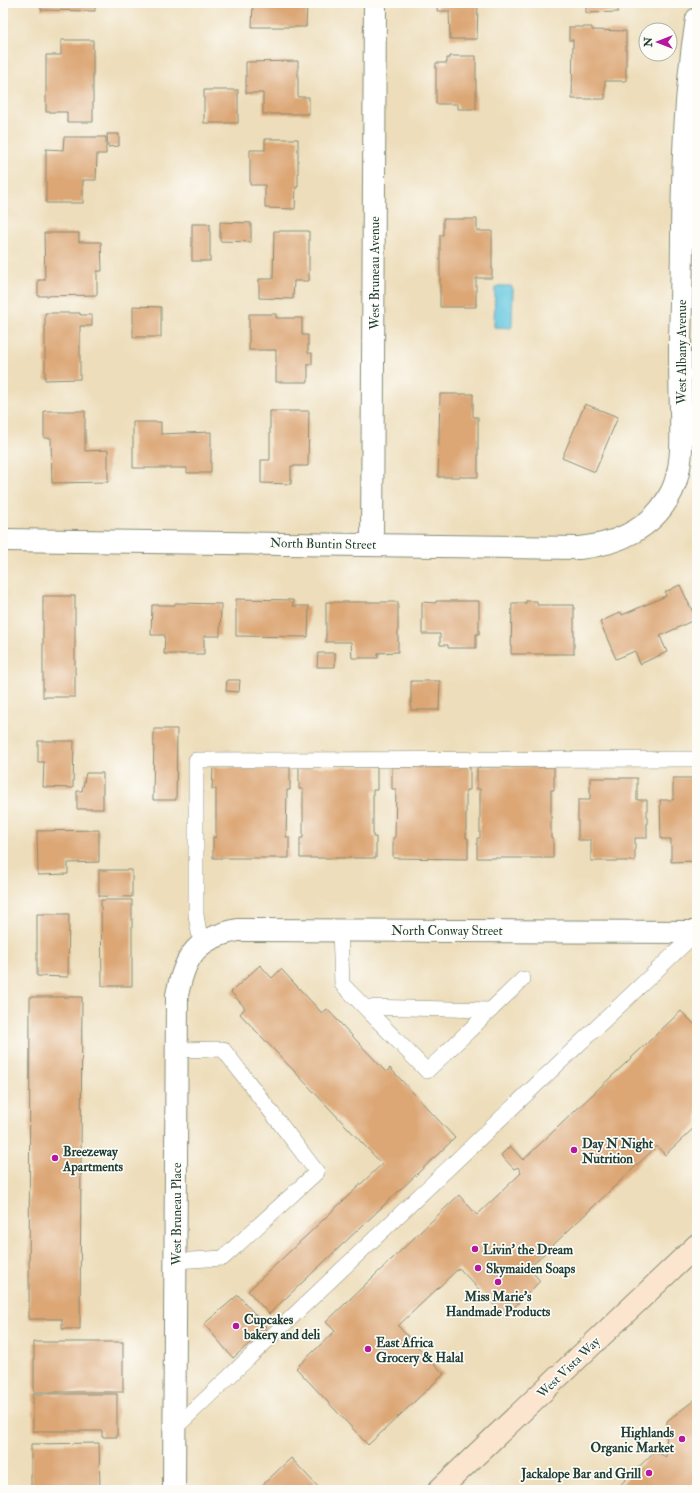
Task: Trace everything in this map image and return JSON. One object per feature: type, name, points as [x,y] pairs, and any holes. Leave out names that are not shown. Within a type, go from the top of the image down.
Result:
[{"type":"main road","name":"West Vista Way","points":[[439,1490],[697,1245]]},
{"type":"street","name":"West Bruneau Avenue","points":[[372,544],[376,3]]},
{"type":"street","name":"West Albany Avenue","points":[[639,529],[662,508],[672,490],[679,468],[682,444],[680,362],[683,162],[690,58],[697,19]]},
{"type":"street","name":"North Buntin Street","points":[[3,540],[579,548],[607,544],[624,538],[639,529]]},
{"type":"street","name":"North Conway Street","points":[[201,944],[218,934],[238,930],[697,932]]},
{"type":"street","name":"West Bruneau Place","points":[[174,1490],[177,996],[181,973],[189,958],[201,944]]},
{"type":"lane","points":[[201,944],[196,915],[196,760],[697,759]]},
{"type":"lane","points":[[340,930],[342,984],[428,1070],[523,979]]},
{"type":"lane","points":[[174,1429],[697,932]]},
{"type":"lane","points":[[365,1007],[491,1010]]},
{"type":"lane","points":[[176,1050],[223,1049],[317,1172],[222,1258],[176,1261]]},
{"type":"water","points":[[498,286],[511,286],[513,289],[511,328],[494,327],[495,288]]},
{"type":"building","points":[[41,3],[95,3],[95,11],[41,10]]},
{"type":"building","points":[[253,3],[307,3],[306,27],[252,27]]},
{"type":"building","points":[[438,3],[478,3],[477,39],[450,39],[449,11],[437,11]]},
{"type":"building","points":[[586,3],[618,3],[618,12],[586,13]]},
{"type":"building","points":[[569,27],[592,27],[592,30],[626,31],[626,81],[605,81],[605,99],[572,99],[573,40],[569,40]]},
{"type":"building","points":[[61,40],[93,40],[93,122],[67,122],[67,112],[46,112],[46,55],[61,55]]},
{"type":"building","points":[[450,56],[476,56],[476,109],[458,109],[458,104],[436,104],[436,63],[447,63],[447,58],[450,58]]},
{"type":"building","points":[[298,61],[298,97],[309,97],[309,114],[263,114],[263,93],[246,93],[246,62]]},
{"type":"building","points":[[204,90],[238,90],[238,123],[204,123]]},
{"type":"building","points":[[107,134],[119,134],[119,146],[108,147]]},
{"type":"building","points":[[64,137],[106,137],[106,154],[97,154],[96,180],[83,180],[83,203],[46,203],[46,149],[63,150]]},
{"type":"building","points":[[265,139],[298,139],[298,187],[296,187],[295,209],[265,208],[265,185],[250,185],[250,150],[265,150]]},
{"type":"building","points":[[443,219],[477,219],[477,231],[492,231],[492,278],[476,278],[476,307],[440,307],[440,235],[443,235]]},
{"type":"building","points":[[220,222],[251,223],[251,242],[220,241]]},
{"type":"building","points":[[192,224],[210,224],[210,261],[192,261]]},
{"type":"building","points":[[274,231],[309,231],[309,281],[294,281],[293,299],[259,298],[259,279],[273,279]]},
{"type":"building","points":[[44,233],[79,233],[79,242],[101,242],[102,271],[97,271],[97,295],[38,296],[38,280],[45,280]]},
{"type":"building","points":[[133,306],[161,307],[161,337],[133,337]]},
{"type":"building","points":[[45,313],[80,313],[80,315],[92,315],[92,326],[80,326],[80,379],[45,380]]},
{"type":"building","points":[[249,314],[276,314],[276,318],[302,318],[302,335],[308,335],[308,353],[312,353],[312,364],[308,364],[308,382],[276,382],[276,350],[249,350]]},
{"type":"building","points":[[440,394],[473,394],[473,417],[478,417],[478,477],[438,477]]},
{"type":"building","points":[[585,404],[618,417],[595,472],[562,458]]},
{"type":"building","points":[[44,411],[85,411],[85,451],[108,450],[108,482],[52,483],[51,438],[44,438]]},
{"type":"building","points":[[270,411],[309,411],[308,466],[291,466],[291,484],[261,483],[261,460],[270,460]]},
{"type":"building","points":[[133,422],[161,422],[161,434],[211,432],[211,473],[187,473],[187,468],[133,468]]},
{"type":"building","points":[[680,585],[696,619],[660,636],[667,652],[640,664],[635,651],[616,659],[600,622],[621,612],[622,615],[666,596],[665,592]]},
{"type":"building","points":[[43,596],[75,596],[75,697],[43,697]]},
{"type":"building","points":[[236,599],[293,600],[293,606],[309,606],[308,637],[236,636]]},
{"type":"building","points":[[436,601],[479,601],[479,634],[476,634],[476,648],[448,648],[448,645],[440,645],[440,634],[422,634],[422,602],[436,603]]},
{"type":"building","points":[[526,601],[537,601],[537,605],[574,605],[574,654],[511,654],[512,603],[526,603]]},
{"type":"building","points":[[326,602],[398,602],[398,652],[378,653],[378,658],[352,658],[351,642],[326,642]]},
{"type":"building","points":[[175,603],[221,604],[220,636],[204,636],[204,654],[164,654],[165,635],[151,635],[152,605],[175,605]]},
{"type":"building","points":[[318,653],[335,653],[335,667],[317,667]]},
{"type":"building","points":[[227,680],[240,680],[239,692],[226,691]]},
{"type":"building","points":[[411,681],[440,681],[439,710],[411,710]]},
{"type":"building","points":[[154,729],[177,729],[176,800],[153,800]]},
{"type":"building","points":[[38,741],[74,741],[73,788],[43,787],[44,762],[38,762]]},
{"type":"building","points":[[213,767],[290,767],[290,790],[287,790],[286,837],[289,837],[289,858],[213,858],[213,837],[216,838],[216,789],[212,789]]},
{"type":"building","points":[[299,767],[377,767],[377,790],[373,790],[373,837],[376,837],[376,858],[300,858],[300,838],[303,838],[303,789],[299,789]]},
{"type":"building","points":[[392,767],[470,767],[470,790],[466,790],[466,838],[468,838],[468,859],[393,858],[396,789],[392,789]]},
{"type":"building","points":[[477,767],[554,767],[554,790],[551,790],[551,838],[553,838],[553,858],[477,858],[477,838],[480,838],[480,789],[477,789]]},
{"type":"building","points":[[86,773],[103,773],[103,809],[77,809],[77,791],[82,791]]},
{"type":"building","points":[[590,778],[637,778],[637,800],[647,800],[647,838],[635,838],[635,861],[591,861],[591,840],[578,840],[578,800],[590,800]]},
{"type":"building","points":[[673,778],[697,778],[697,861],[671,862],[671,839],[661,839],[660,800],[673,800]]},
{"type":"building","points":[[99,830],[99,862],[68,863],[68,874],[38,875],[37,831]]},
{"type":"building","points":[[99,870],[132,870],[132,897],[99,896]]},
{"type":"building","points":[[101,900],[132,900],[132,986],[102,986]]},
{"type":"building","points":[[37,914],[69,914],[68,977],[37,976]]},
{"type":"building","points":[[260,965],[272,978],[281,969],[322,1013],[327,1009],[386,1072],[390,1068],[455,1138],[269,1314],[248,1291],[382,1164],[240,1014],[245,1008],[231,992]]},
{"type":"building","name":"Breezeway Apartments","points":[[30,997],[82,997],[80,1329],[62,1329],[62,1319],[29,1319]]},
{"type":"building","points":[[681,1011],[697,1027],[697,1125],[665,1155],[657,1146],[529,1268],[540,1281],[505,1317],[459,1268],[398,1326],[444,1374],[368,1445],[296,1368],[335,1331],[326,1322],[459,1195],[477,1215],[521,1173],[518,1167],[514,1169],[501,1155],[510,1146],[523,1160]]},
{"type":"building","name":"Cupcakes bakery and deli","points":[[238,1295],[267,1328],[233,1358],[204,1324]]},
{"type":"building","points":[[34,1342],[123,1342],[123,1392],[34,1392]]},
{"type":"building","points":[[33,1394],[117,1394],[117,1437],[102,1437],[102,1431],[33,1431]]},
{"type":"building","name":"Highlands Organic Market","points":[[697,1398],[697,1490],[615,1490],[655,1451],[666,1457],[667,1421]]},
{"type":"building","points":[[99,1443],[100,1490],[31,1490],[31,1444]]},
{"type":"building","points":[[291,1458],[321,1490],[257,1490]]},
{"type":"place","name":"Day N Night Nutrition","points":[[574,1150]]},
{"type":"place","name":"Breezeway Apartments","points":[[55,1158]]},
{"type":"place","name":"Livin' the Dream","points":[[475,1249]]},
{"type":"place","name":"Skymaiden Soaps","points":[[478,1268]]},
{"type":"place","name":"Miss Marie's Handmade Products","points":[[498,1282]]},
{"type":"place","name":"Cupcakes bakery and deli","points":[[236,1326]]},
{"type":"place","name":"East Africa Grocery & Halal","points":[[368,1349]]},
{"type":"place","name":"Highlands Organic Market","points":[[682,1439]]},
{"type":"place","name":"Jackalope Bar and Grill","points":[[649,1473]]}]
